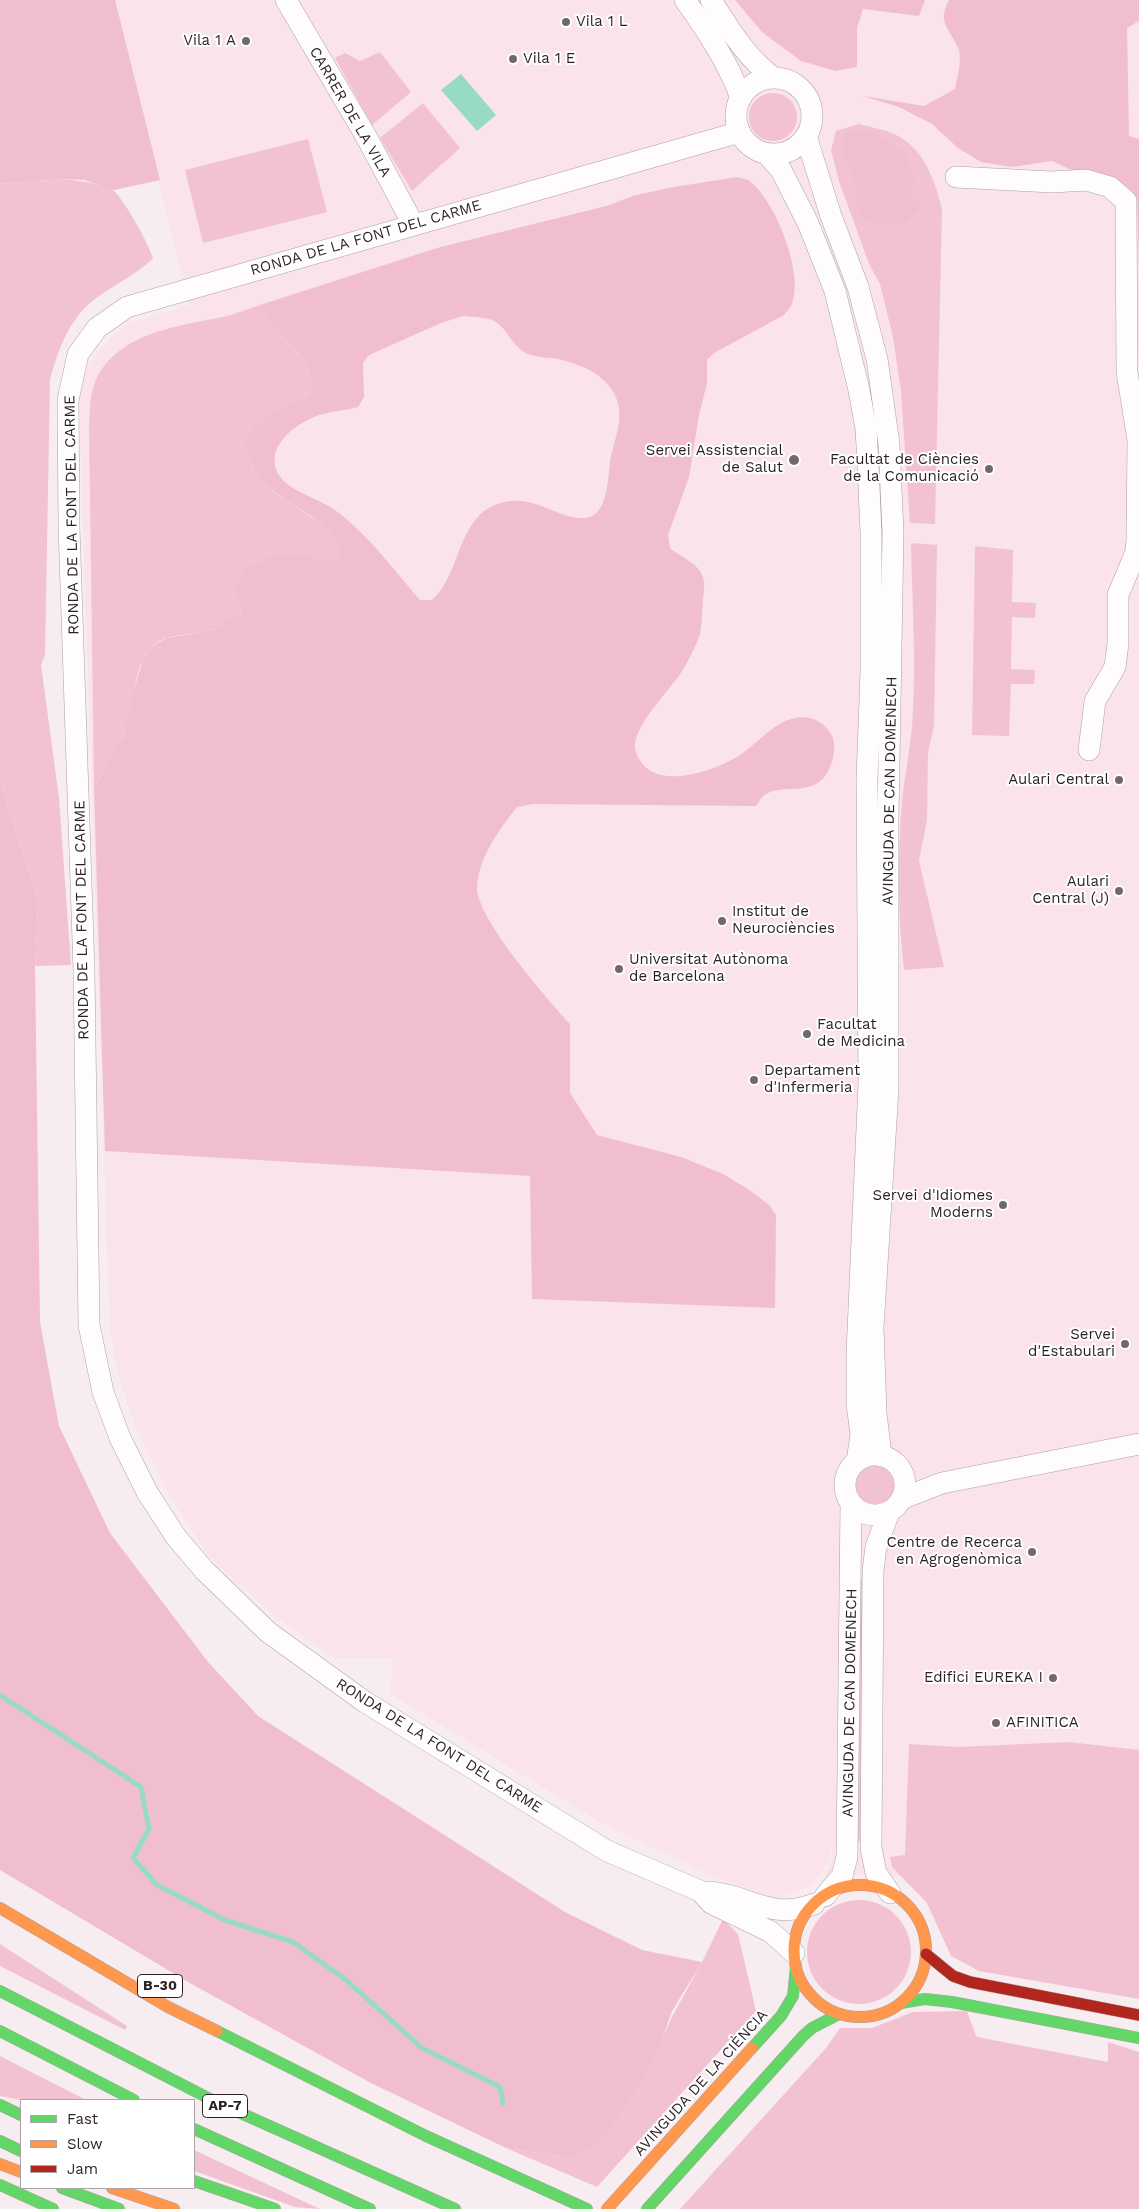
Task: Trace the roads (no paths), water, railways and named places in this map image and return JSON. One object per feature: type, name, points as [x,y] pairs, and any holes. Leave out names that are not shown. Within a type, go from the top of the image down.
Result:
[{"type":"main road","points":[[901,2003],[919,1980],[926,1954],[923,1933],[918,1921],[901,1900],[890,1893],[864,1886],[838,1889],[820,1900],[799,1926],[795,1959],[807,1990],[821,2004],[839,2014],[852,2017],[879,2015],[901,2003],[925,1999],[952,2002],[1139,2038]]},
{"type":"main road","points":[[0,1908],[168,2007],[319,2080]]},
{"type":"main road","points":[[926,1954],[953,1976],[970,1982],[1139,2015]]},
{"type":"main road","name":"AVINGUDA DE LA CIÈNCIA","points":[[607,2209],[781,2016],[793,1996],[795,1959]]},
{"type":"main road","name":"AP-7","points":[[0,1991],[76,2032],[216,2102],[296,2140],[455,2209]]},
{"type":"main road","name":"B-30","points":[[194,2006],[319,2080],[426,2136],[587,2209]]},
{"type":"main road","points":[[647,2209],[803,2036],[812,2028],[839,2014]]},
{"type":"main road","points":[[0,2031],[132,2099]]},
{"type":"main road","points":[[0,2105],[20,2115]]},
{"type":"main road","name":"AP-7","points":[[195,2129],[370,2209]]},
{"type":"main road","points":[[0,2140],[20,2150]]},
{"type":"main road","points":[[0,2164],[20,2172]]},
{"type":"main road","points":[[195,2181],[275,2209]]},
{"type":"main road","points":[[0,2186],[53,2209]]},
{"type":"main road","points":[[65,2189],[120,2209]]},
{"type":"main road","points":[[115,2189],[174,2209]]},
{"type":"street","name":"CARRER DE LA VILA","points":[[286,0],[367,138],[412,224]]},
{"type":"street","points":[[685,0],[716,46],[741,98]]},
{"type":"street","points":[[711,0],[739,43],[755,62],[774,78]]},
{"type":"street","points":[[774,78],[790,81],[800,88],[807,97],[812,116],[806,136],[798,145],[789,151],[766,153],[749,144],[740,132],[736,112],[741,98],[755,83],[774,78]]},
{"type":"street","name":"RONDA DE LA FONT DEL CARME","points":[[740,132],[412,224],[127,307],[97,328],[78,354],[68,400],[69,527],[84,971],[89,1325],[103,1392],[120,1438],[147,1492],[176,1537],[199,1564],[268,1632],[365,1702],[607,1851],[700,1892],[712,1903],[771,1932],[795,1959]]},
{"type":"street","name":"AVINGUDA DE CAN DOMENECH","points":[[806,136],[831,216],[858,287],[877,359],[889,444],[893,533],[888,818],[888,1089],[873,1328],[876,1414],[881,1456]]},
{"type":"street","name":"AVINGUDA DE CAN DOMENECH","points":[[766,153],[781,170],[808,223],[835,291],[859,390],[868,454],[871,533],[871,672],[867,779],[869,1082],[857,1353],[861,1435],[857,1461]]},
{"type":"street","points":[[956,177],[1052,182],[1086,180],[1110,187],[1126,201],[1127,372],[1138,440],[1138,539],[1136,552],[1118,594],[1118,644],[1115,668],[1095,701],[1089,750]]},
{"type":"street","points":[[895,1505],[904,1485],[902,1473],[892,1461],[881,1456],[868,1456],[857,1461],[849,1471],[845,1481],[851,1503],[868,1514],[878,1515],[942,1483],[1139,1444]]},
{"type":"street","points":[[902,1473],[942,1483]]},
{"type":"street","name":"AVINGUDA DE CAN DOMENECH","points":[[820,1900],[842,1876],[847,1857],[851,1503]]},
{"type":"street","name":"AVINGUDA DE CAN DOMENECH","points":[[890,1893],[876,1873],[870,1848],[873,1571],[876,1546],[895,1505]]},
{"type":"street","name":"RONDA DE LA FONT DEL CARME","points":[[700,1892],[717,1892],[781,1911],[798,1910],[820,1900]]},
{"type":"waterway","points":[[0,1695],[141,1787],[149,1829],[133,1858],[157,1885],[225,1920],[293,1942],[346,1980],[422,2048],[500,2087],[503,2103]]},
{"type":"place","name":"Vila 1 L","points":[[566,22]]},
{"type":"place","name":"Vila 1 A","points":[[246,41]]},
{"type":"place","name":"Vila 1 E","points":[[513,59]]},
{"type":"place","name":"Servei Assistencial de Salut","points":[[794,460]]},
{"type":"place","name":"Facultat de Ciències de la Comunicació","points":[[989,469]]},
{"type":"place","name":"Aulari Central","points":[[1119,780]]},
{"type":"place","name":"Aulari Central (J)","points":[[1119,891]]},
{"type":"place","name":"Institut de Neurociències","points":[[722,921]]},
{"type":"place","name":"Universitat Autònoma de Barcelona","points":[[619,969]]},
{"type":"place","name":"Facultat de Medicina","points":[[807,1034]]},
{"type":"place","name":"Departament d'Infermeria","points":[[754,1080]]},
{"type":"place","name":"Servei d'Idiomes Moderns","points":[[1003,1205]]},
{"type":"place","name":"Servei d'Estabulari","points":[[1125,1344]]},
{"type":"place","name":"Centre de Recerca en Agrogenòmica","points":[[1032,1552]]},
{"type":"place","name":"Edifici EUREKA I","points":[[1053,1678]]},
{"type":"place","name":"AFINITICA","points":[[996,1723]]}]
